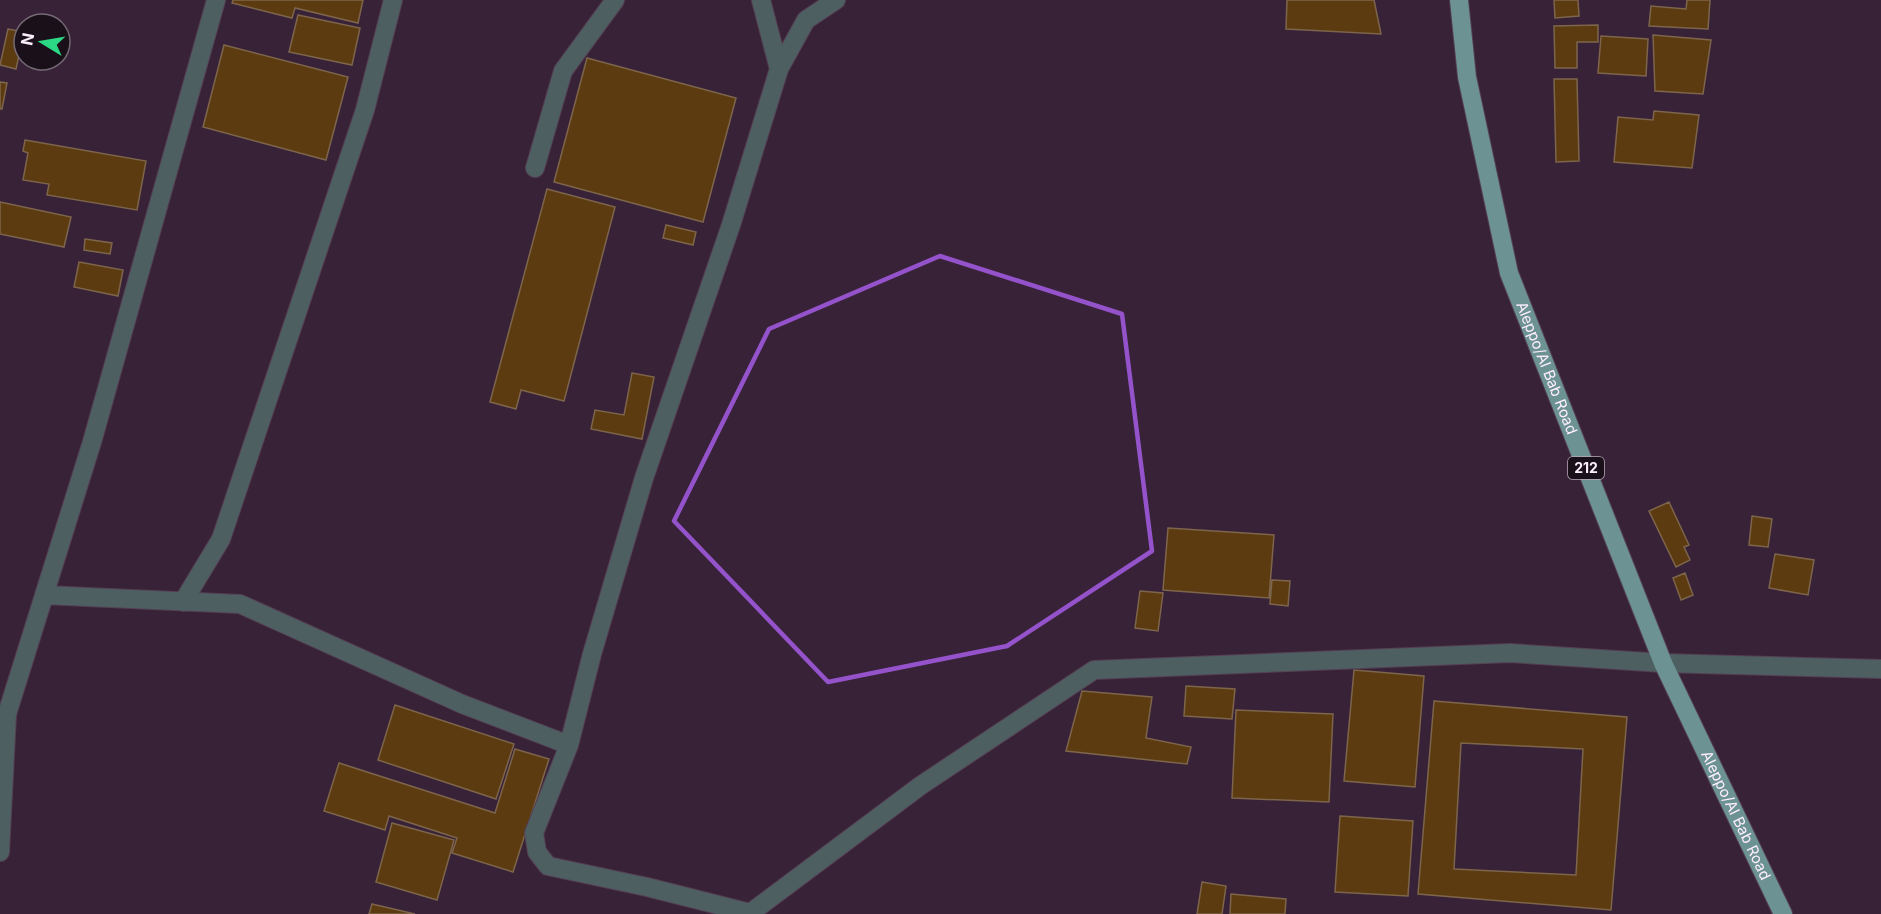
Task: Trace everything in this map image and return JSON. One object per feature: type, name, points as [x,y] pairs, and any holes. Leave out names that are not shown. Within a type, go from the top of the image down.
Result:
[{"type":"main road","name":"Aleppo/Al Bab Road","points":[[1459,0],[1467,77],[1509,273],[1664,663],[1783,914]]},
{"type":"street","points":[[0,852],[7,714],[96,431],[216,0]]},
{"type":"street","points":[[183,602],[221,539],[366,110],[393,0]]},
{"type":"street","points":[[535,168],[563,71],[615,0]]},
{"type":"street","points":[[761,0],[779,69]]},
{"type":"street","points":[[836,0],[806,20],[779,69],[731,225],[644,478],[592,654],[569,745],[534,833],[537,852],[548,866],[647,887],[749,914],[920,786],[1094,670],[1509,653],[1664,663],[1881,669]]},
{"type":"street","points":[[45,595],[240,604],[462,704],[569,745]]},
{"type":"highlighted area","points":[[940,256],[1122,314],[1152,551],[1007,646],[828,682],[674,521],[769,329]]},
{"type":"building","points":[[233,0],[363,0],[358,23],[295,8],[292,18],[232,3]]},
{"type":"building","points":[[1287,0],[1374,0],[1381,34],[1286,29]]},
{"type":"building","points":[[1554,0],[1578,0],[1579,16],[1555,18]]},
{"type":"building","points":[[1687,0],[1710,0],[1708,29],[1649,26],[1651,6],[1686,9]]},
{"type":"building","points":[[298,15],[360,28],[352,65],[289,52]]},
{"type":"building","points":[[1598,25],[1598,42],[1577,42],[1577,68],[1555,68],[1554,26]]},
{"type":"building","points":[[8,29],[12,30],[12,68],[0,65]]},
{"type":"building","points":[[1653,35],[1711,40],[1703,94],[1655,91]]},
{"type":"building","points":[[1601,36],[1648,39],[1646,76],[1598,73]]},
{"type":"building","points":[[224,45],[348,77],[326,160],[203,127]]},
{"type":"building","points":[[587,58],[736,98],[703,222],[554,182]]},
{"type":"building","points":[[1554,79],[1577,79],[1579,161],[1556,162]]},
{"type":"building","points":[[0,82],[7,83],[2,109],[0,109]]},
{"type":"building","points":[[1654,111],[1699,115],[1692,168],[1614,162],[1618,117],[1653,120]]},
{"type":"building","points":[[25,140],[146,161],[137,210],[47,195],[49,184],[23,180],[28,153],[23,151]]},
{"type":"building","points":[[547,189],[615,207],[564,401],[521,390],[516,409],[490,402]]},
{"type":"building","points":[[0,202],[71,217],[64,247],[0,234]]},
{"type":"building","points":[[666,225],[696,232],[693,245],[663,238]]},
{"type":"building","points":[[85,239],[112,243],[110,254],[84,250]]},
{"type":"building","points":[[79,262],[123,270],[118,296],[74,287]]},
{"type":"building","points":[[632,373],[654,377],[642,439],[591,429],[595,410],[624,415]]},
{"type":"building","points":[[1669,502],[1689,545],[1684,547],[1690,560],[1676,567],[1649,511]]},
{"type":"building","points":[[1752,516],[1772,519],[1768,547],[1749,545]]},
{"type":"building","points":[[1168,528],[1274,535],[1269,598],[1163,590]]},
{"type":"building","points":[[1775,554],[1814,560],[1808,595],[1769,588]]},
{"type":"building","points":[[1685,573],[1693,595],[1681,600],[1673,578]]},
{"type":"building","points":[[1272,580],[1290,581],[1288,606],[1270,604]]},
{"type":"building","points":[[1140,591],[1163,593],[1158,631],[1135,628]]},
{"type":"building","points":[[1354,670],[1424,676],[1415,787],[1344,781]]},
{"type":"building","points":[[1186,686],[1235,689],[1232,719],[1184,716]]},
{"type":"building","points":[[1082,691],[1152,697],[1146,738],[1191,747],[1187,764],[1066,751]]},
{"type":"building","points":[[1434,701],[1627,717],[1611,910],[1418,894]],"holes":[[[1461,743],[1583,749],[1576,875],[1454,869]]]},
{"type":"building","points":[[395,705],[514,744],[496,799],[378,760]]},
{"type":"building","points":[[1236,710],[1333,714],[1329,802],[1232,798]]},
{"type":"building","points":[[515,749],[549,759],[513,872],[452,853],[457,838],[389,816],[385,830],[324,811],[339,763],[495,813]]},
{"type":"building","points":[[1340,816],[1413,821],[1408,896],[1335,892]]},
{"type":"building","points":[[392,823],[454,840],[437,900],[376,882]]},
{"type":"building","points":[[1202,882],[1226,886],[1222,914],[1197,914]]},
{"type":"building","points":[[1231,894],[1286,899],[1285,914],[1230,914]]},
{"type":"building","points":[[372,904],[415,914],[369,914]]}]
